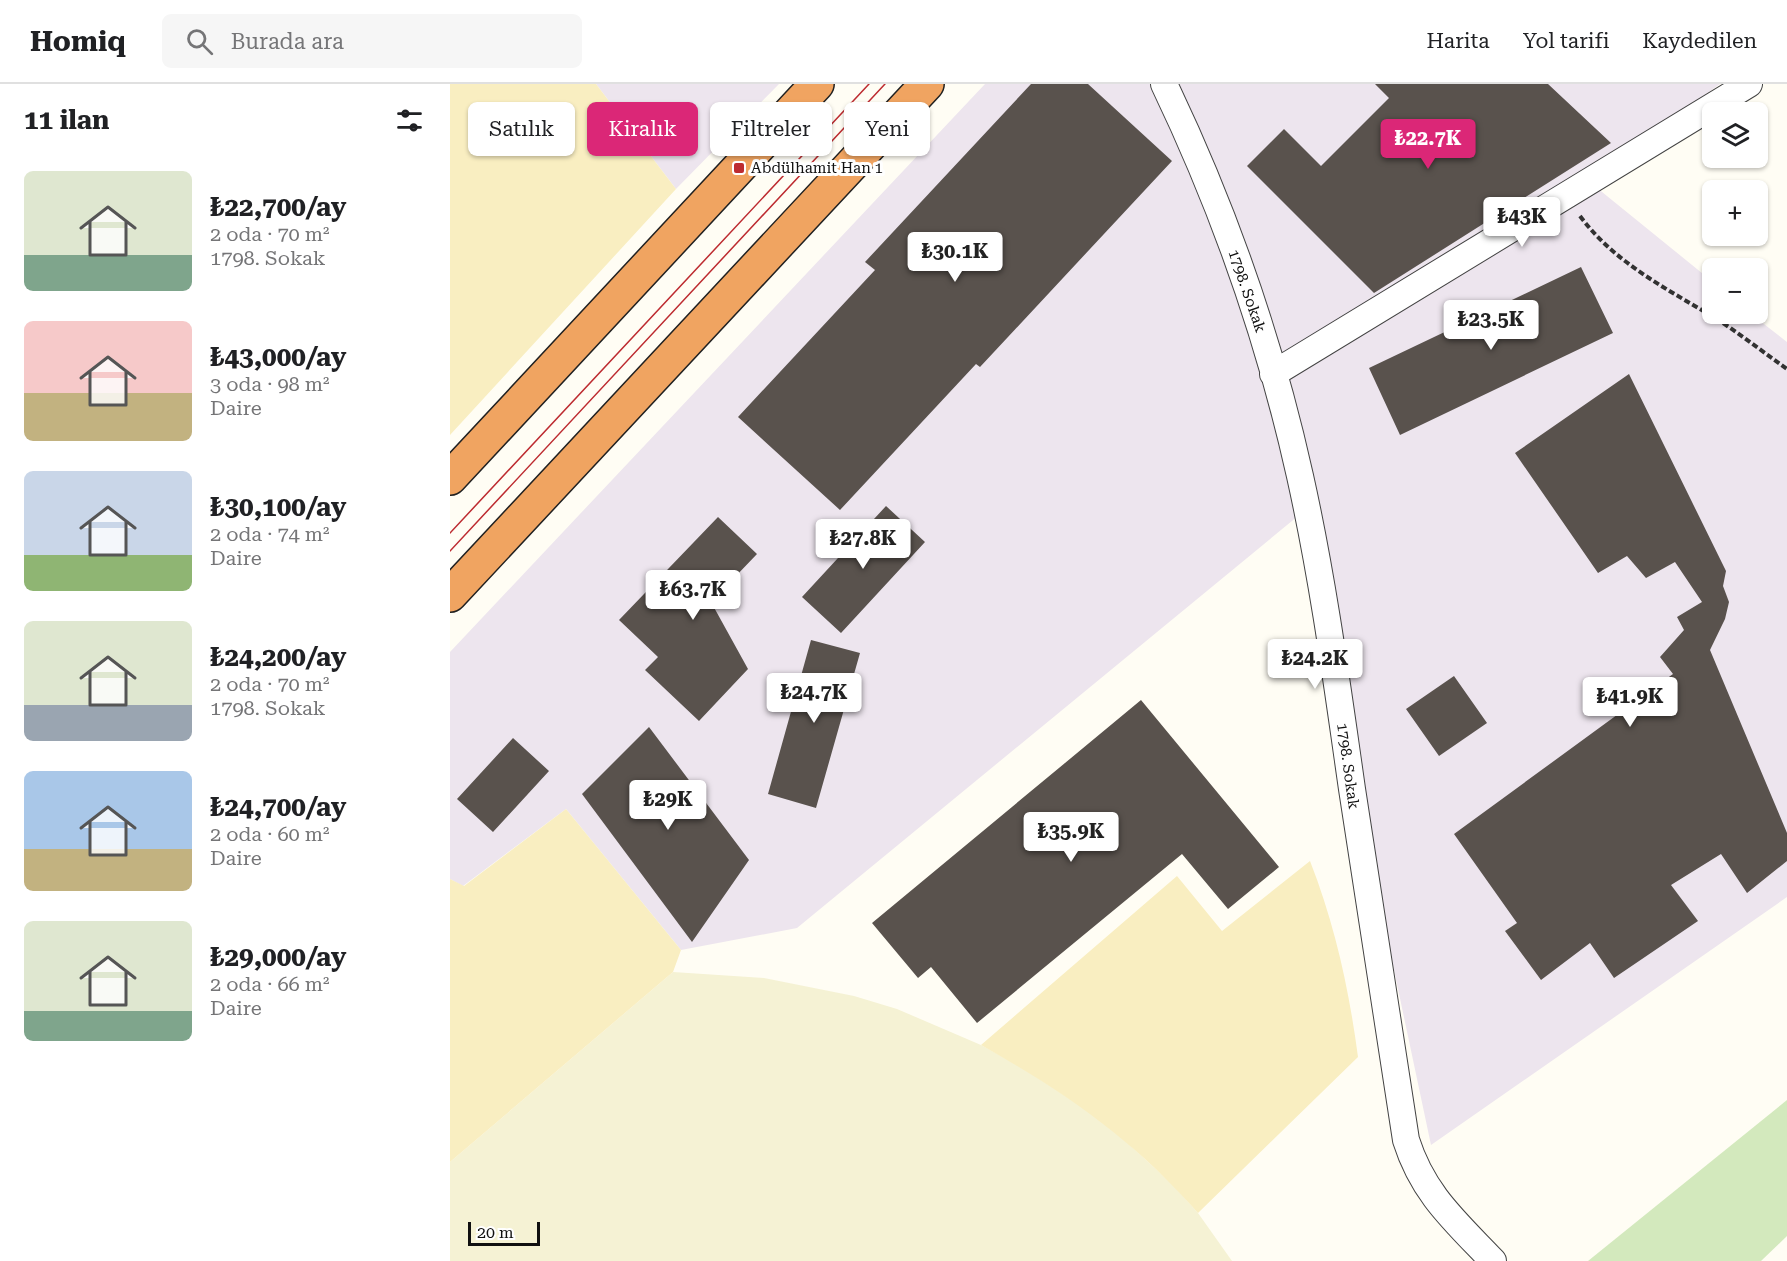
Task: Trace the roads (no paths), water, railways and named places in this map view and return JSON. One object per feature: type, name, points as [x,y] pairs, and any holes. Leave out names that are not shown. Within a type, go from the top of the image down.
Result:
[{"type":"highway","points":[[450,478],[817,84]]},
{"type":"highway","points":[[450,595],[927,84]]},
{"type":"street","name":"1798. Sokak","points":[[1164,84],[1206,178],[1235,255],[1274,374],[1300,474],[1322,589],[1406,1140],[1429,1190],[1493,1261]]},
{"type":"street","points":[[1274,374],[1749,84]]},
{"type":"tram line","points":[[450,533],[869,84]]},
{"type":"tram line","points":[[450,551],[885,84]]},
{"type":"place","name":"Abdülhamit Han 1","points":[[739,168]]}]
